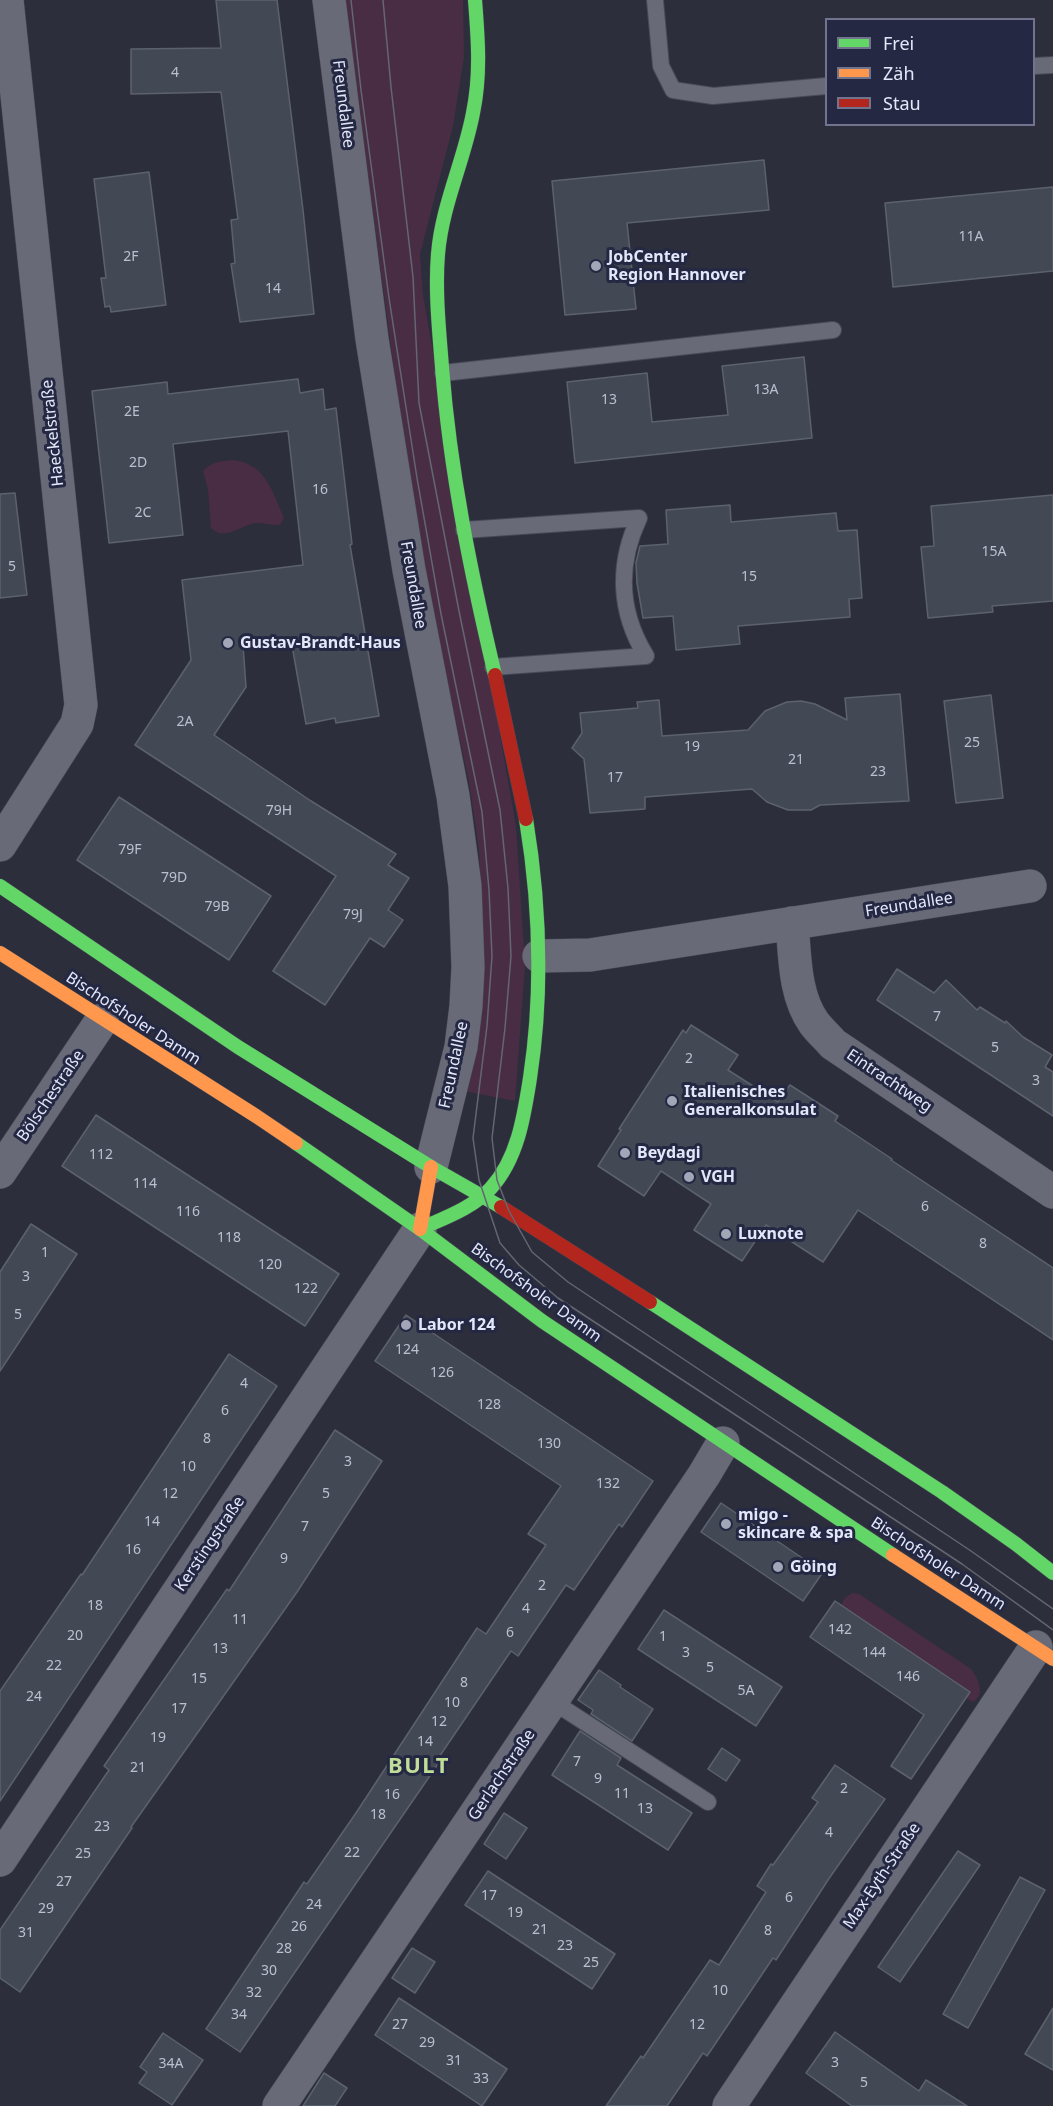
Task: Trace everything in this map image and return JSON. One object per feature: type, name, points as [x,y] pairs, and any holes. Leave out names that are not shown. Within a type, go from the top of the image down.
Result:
[{"type":"main road","points":[[420,1229],[483,1196],[497,1180],[510,1158],[524,1117],[536,1036],[539,957],[534,874],[524,805],[464,531],[448,436],[436,269],[442,224],[469,136],[477,94],[478,45],[475,0]]},
{"type":"main road","points":[[0,886],[238,1047],[431,1167],[562,1244],[942,1492],[1053,1573]]},
{"type":"main road","name":"Bischofsholer Damm","points":[[0,953],[256,1116],[420,1229],[542,1321],[723,1443],[1044,1653]]},
{"type":"main road","points":[[420,1229],[431,1167]]},
{"type":"street","name":"Haeckelstraße","points":[[0,845],[77,724],[81,705],[7,0]]},
{"type":"street","name":"Freundallee","points":[[329,0],[372,339],[409,570],[453,796],[465,886],[468,967],[466,1006],[460,1047],[431,1167]]},
{"type":"street","name":"Freundallee","points":[[539,957],[590,955],[1030,886]]},
{"type":"street","name":"Eintrachtweg","points":[[792,923],[797,975],[804,1004],[814,1023],[833,1044],[1053,1192]]},
{"type":"street","name":"Bölschestraße","points":[[0,1172],[102,1020]]},
{"type":"street","name":"Kerstingstraße","points":[[0,1860],[420,1229]]},
{"type":"street","name":"Gerlachstraße","points":[[279,2106],[704,1475],[723,1443]]},
{"type":"street","name":"Max-Eyth-Straße","points":[[729,2106],[1044,1653]]},
{"type":"lane","points":[[655,0],[661,66],[673,90],[713,96],[825,86]]},
{"type":"lane","points":[[1035,66],[1053,65]]},
{"type":"lane","points":[[443,373],[833,330]]},
{"type":"lane","points":[[464,531],[639,518],[626,552],[623,587],[632,630],[646,656],[493,667]]},
{"type":"lane","points":[[552,1701],[708,1802]]},
{"type":"shaded area","points":[[345,0],[463,0],[464,57],[453,126],[420,254],[423,295],[516,827],[525,965],[515,1101],[464,1091],[483,940],[479,849],[469,782],[431,607],[400,415]]},
{"type":"shaded area","points":[[233,460],[253,467],[266,480],[284,518],[280,525],[256,523],[227,533],[216,532],[211,528],[208,489],[203,471],[213,464]]},
{"type":"shaded area","points":[[852,1593],[859,1594],[971,1669],[980,1686],[977,1698],[973,1702],[966,1698],[970,1692],[841,1605]]},
{"type":"building","points":[[216,0],[277,0],[314,314],[240,322],[231,264],[235,263],[231,220],[238,219],[221,92],[131,94],[131,49],[221,48]]},
{"type":"building","name":"JobCenter Region Hannover","points":[[764,160],[769,210],[627,223],[636,309],[565,315],[552,181]]},
{"type":"building","points":[[149,172],[166,305],[111,312],[110,306],[105,307],[101,278],[106,278],[94,179]]},
{"type":"building","points":[[1053,187],[1053,271],[893,287],[885,203]]},
{"type":"building","points":[[804,357],[812,438],[575,463],[567,382],[647,373],[652,422],[728,415],[722,366]]},
{"type":"building","points":[[298,379],[300,393],[323,389],[325,410],[336,408],[352,544],[350,545],[379,716],[336,723],[335,718],[306,724],[291,640],[243,645],[246,687],[214,735],[311,801],[396,854],[388,865],[409,878],[388,910],[403,920],[384,947],[370,938],[325,1005],[273,971],[336,876],[135,745],[191,660],[182,580],[303,565],[288,431],[173,444],[183,535],[109,543],[92,391],[167,382],[168,394]]},
{"type":"building","points":[[15,493],[27,595],[0,598],[0,494]]},
{"type":"building","points":[[1053,495],[1053,601],[992,606],[993,612],[928,618],[921,547],[934,546],[931,506]]},
{"type":"building","points":[[730,505],[731,522],[836,513],[838,531],[857,530],[862,598],[849,599],[850,617],[738,626],[740,644],[676,650],[673,616],[643,618],[636,563],[640,546],[668,544],[666,510]]},
{"type":"building","points":[[900,694],[909,801],[820,805],[811,810],[788,810],[767,802],[752,789],[645,797],[645,809],[590,813],[584,759],[572,748],[582,733],[580,713],[638,708],[637,702],[659,700],[662,736],[748,730],[765,711],[787,702],[801,701],[815,704],[847,720],[845,698]]},
{"type":"building","points":[[991,695],[1003,798],[956,803],[944,701]]},
{"type":"building","points":[[119,797],[271,896],[229,960],[77,860]]},
{"type":"building","points":[[897,969],[934,993],[946,980],[977,1010],[980,1007],[1005,1023],[1006,1021],[1023,1037],[1052,1055],[1045,1067],[1053,1072],[1053,1116],[877,1000]]},
{"type":"building","points":[[691,1025],[738,1055],[728,1070],[778,1102],[790,1085],[838,1116],[835,1121],[891,1160],[1053,1268],[1053,1340],[858,1210],[823,1262],[766,1225],[742,1261],[694,1230],[711,1204],[661,1171],[644,1196],[598,1166],[621,1130],[619,1129],[683,1030],[686,1033]]},
{"type":"building","points":[[96,1115],[339,1274],[305,1326],[62,1166]]},
{"type":"building","points":[[31,1224],[77,1254],[0,1371],[0,1272]]},
{"type":"building","points":[[406,1315],[653,1481],[622,1527],[619,1524],[574,1590],[566,1585],[518,1656],[511,1651],[435,1763],[438,1764],[240,2052],[206,2029],[304,1882],[307,1884],[356,1813],[477,1628],[486,1634],[546,1545],[528,1534],[561,1486],[375,1361]]},
{"type":"building","points":[[229,1354],[277,1386],[0,1801],[0,1691],[82,1575]]},
{"type":"building","points":[[335,1430],[382,1461],[297,1592],[131,1827],[20,1992],[0,1978],[0,1930],[109,1770],[104,1766],[227,1589],[229,1591]]},
{"type":"building","points":[[721,1503],[823,1572],[803,1601],[701,1532]]},
{"type":"building","points":[[835,1601],[970,1692],[911,1779],[891,1766],[924,1715],[810,1637]]},
{"type":"building","points":[[664,1610],[782,1687],[756,1726],[638,1649]]},
{"type":"building","points":[[599,1670],[653,1709],[632,1741],[591,1714],[593,1710],[578,1700]]},
{"type":"building","points":[[580,1731],[621,1758],[617,1765],[692,1813],[668,1850],[552,1775]]},
{"type":"building","points":[[722,1748],[740,1760],[726,1781],[708,1769]]},
{"type":"building","points":[[835,1765],[885,1799],[830,1877],[776,1960],[773,1958],[707,2056],[703,2053],[667,2106],[606,2106],[641,2056],[643,2058],[710,1960],[719,1965],[766,1892],[757,1886],[818,1802],[812,1798]]},
{"type":"building","points":[[504,1813],[527,1828],[506,1859],[484,1844]]},
{"type":"building","points":[[958,1851],[980,1865],[900,1982],[878,1967]]},
{"type":"building","points":[[488,1871],[615,1954],[592,1989],[465,1905]]},
{"type":"building","points":[[1020,1877],[1045,1890],[968,2028],[943,2014]]},
{"type":"building","points":[[412,1948],[435,1962],[415,1993],[392,1978]]},
{"type":"building","points":[[399,1998],[507,2069],[482,2106],[375,2035]]},
{"type":"building","points":[[1053,2008],[1053,2070],[1025,2054]]},
{"type":"building","points":[[835,2032],[919,2091],[926,2080],[967,2106],[852,2106],[806,2073]]},
{"type":"building","points":[[163,2033],[203,2060],[172,2105],[139,2083],[147,2072],[140,2067]]},
{"type":"building","points":[[324,2073],[347,2088],[335,2106],[303,2106]]},
{"type":"tram line","points":[[351,0],[389,298],[417,478],[441,614],[482,812],[492,956],[487,1026],[473,1138],[479,1180],[500,1243],[519,1265],[558,1298],[962,1564],[1053,1630]]},
{"type":"tram line","points":[[383,0],[413,277],[419,403],[500,810],[508,888],[511,956],[492,1138],[497,1180],[509,1211],[532,1252],[568,1282],[971,1551],[1053,1609]]},
{"type":"traffic: fast","points":[[475,0],[478,56],[476,99],[440,236],[437,296],[450,445],[470,561],[495,675]]},
{"type":"traffic: fast","points":[[420,1229],[467,1207],[491,1188],[508,1164],[522,1122],[534,1046],[538,981],[537,916],[526,819]]},
{"type":"traffic: fast","points":[[0,886],[238,1047],[431,1167],[501,1207]]},
{"type":"traffic: fast","points":[[296,1143],[420,1229],[542,1321],[893,1555]]},
{"type":"traffic: fast","points":[[650,1302],[942,1492],[1053,1573]]},
{"type":"traffic: slow","points":[[0,953],[296,1143]]},
{"type":"traffic: slow","points":[[420,1229],[431,1167]]},
{"type":"traffic: slow","points":[[893,1555],[1053,1659]]},
{"type":"traffic: jam","points":[[495,675],[526,819]]},
{"type":"traffic: jam","points":[[501,1207],[650,1302]]},
{"type":"place","name":"JobCenter Region Hannover","points":[[596,266]]},
{"type":"place","name":"Gustav-Brandt-Haus","points":[[228,643]]},
{"type":"place","name":"Italienisches Generalkonsulat","points":[[672,1101]]},
{"type":"place","name":"Beydagi","points":[[625,1153]]},
{"type":"place","name":"VGH","points":[[689,1177]]},
{"type":"place","name":"Luxnote","points":[[726,1234]]},
{"type":"place","name":"Labor 124","points":[[406,1325]]},
{"type":"place","name":"migo - skincare & spa","points":[[726,1524]]},
{"type":"place","name":"Göing","points":[[778,1567]]},
{"type":"district","name":"BULT","points":[[419,1767]]}]
